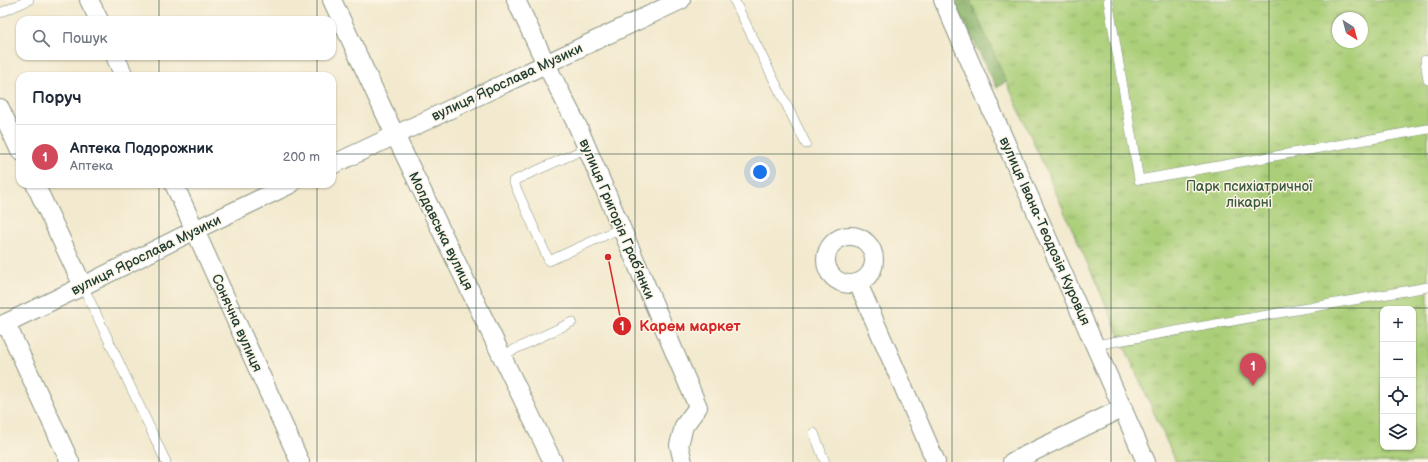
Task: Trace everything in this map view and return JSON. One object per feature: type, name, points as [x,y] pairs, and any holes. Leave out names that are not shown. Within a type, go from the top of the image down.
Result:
[{"type":"street","points":[[89,0],[97,16]]},
{"type":"street","name":"Молдавська вулиця","points":[[332,0],[395,135],[553,462]]},
{"type":"street","name":"вулиця Григорія Грабʼянки","points":[[516,0],[578,127],[698,407],[684,426],[679,445],[683,462]]},
{"type":"street","name":"вулиця Ярослава Музики","points":[[336,163],[681,0]]},
{"type":"street","name":"вулиця Івана-Теодозія Куровця","points":[[943,0],[1146,462]]},
{"type":"street","points":[[117,60],[122,72]]},
{"type":"street","points":[[0,108],[16,142]]},
{"type":"street","points":[[37,188],[83,286]]},
{"type":"street","name":"Сонячна вулиця","points":[[176,188],[300,462]]},
{"type":"street","name":"вулиця Ярослава Музики","points":[[3,324],[283,188]]},
{"type":"street","points":[[858,283],[936,462]]},
{"type":"street","points":[[3,324],[70,462]]},
{"type":"street","points":[[1012,462],[1123,408]]},
{"type":"lane","points":[[0,13],[29,0]]},
{"type":"lane","points":[[734,0],[806,144]]},
{"type":"lane","points":[[1108,0],[1139,180],[1428,129]]},
{"type":"lane","points":[[1425,60],[1428,80]]},
{"type":"lane","points":[[587,148],[513,181],[549,261],[621,228]]},
{"type":"lane","points":[[83,286],[166,462]]},
{"type":"lane","points":[[1095,345],[1428,287]]},
{"type":"lane","points":[[501,356],[572,322]]},
{"type":"lane","points":[[814,433],[825,462]]},
{"type":"green space","points":[[953,0],[1103,0],[1057,43],[997,88]]},
{"type":"green space","name":"Парк психіатричної лікарні","points":[[970,0],[1428,0],[1428,462],[1176,462]]},
{"type":"place","name":"Карем маркет","points":[[608,257]]},
{"type":"place","name":"Аптека Подорожник","points":[[1253,386]]}]
